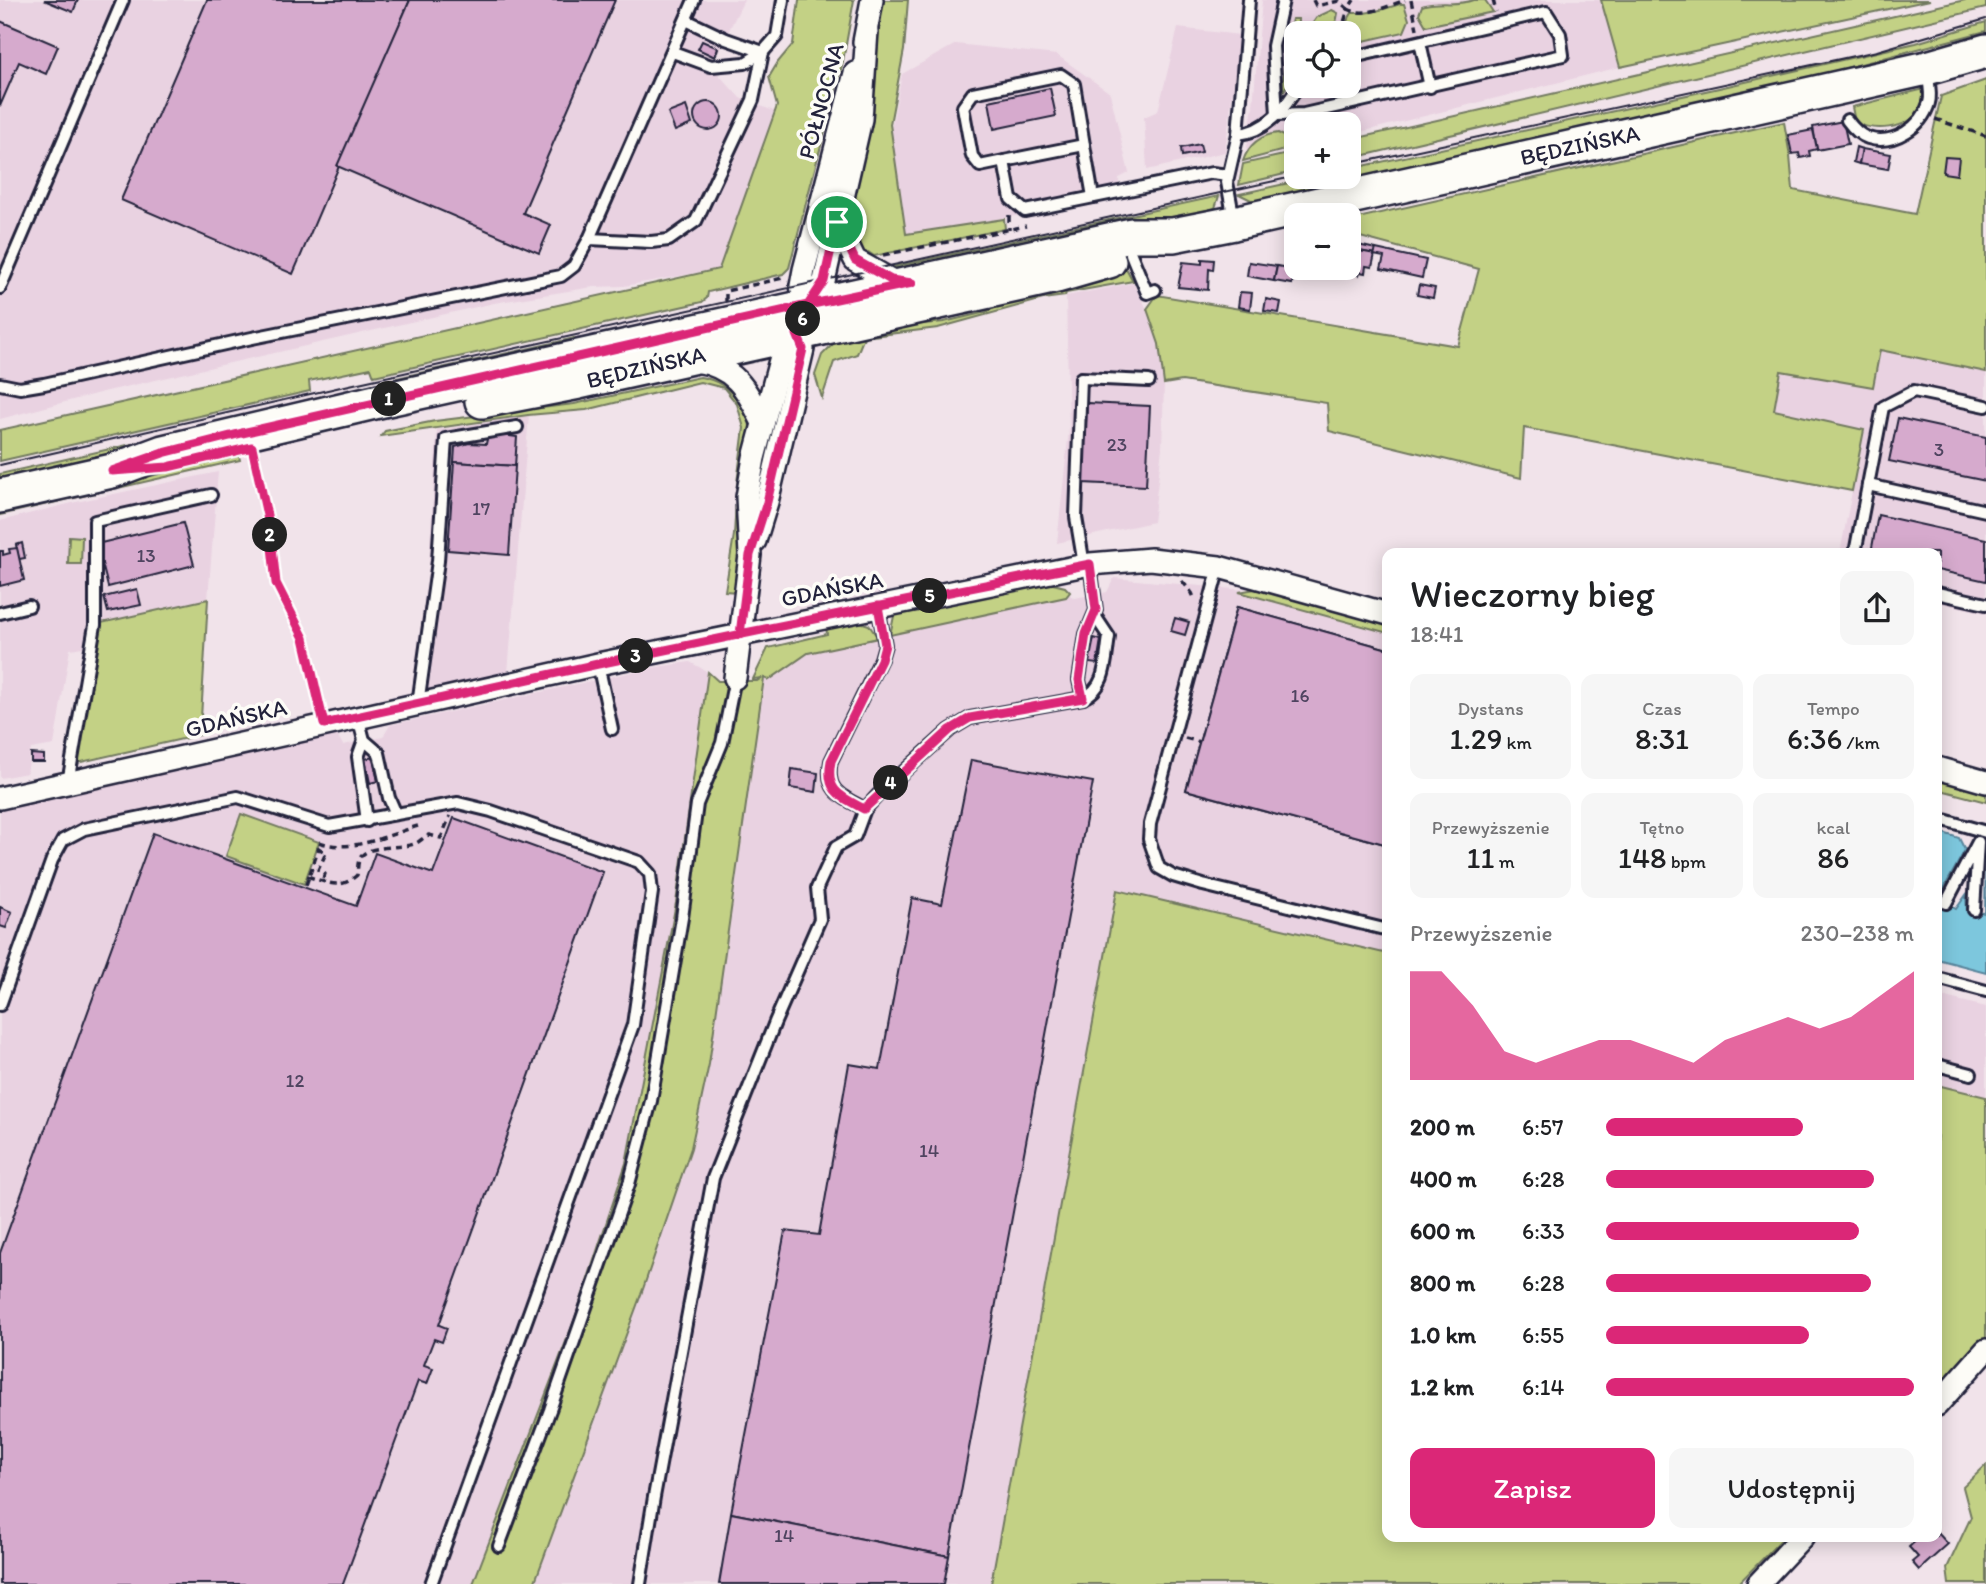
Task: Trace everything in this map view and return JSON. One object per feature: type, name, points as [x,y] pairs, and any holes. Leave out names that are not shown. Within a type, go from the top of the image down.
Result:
[{"type":"main road","name":"BĘDZIŃSKA","points":[[112,471],[168,467],[392,414],[492,399],[684,359],[912,283],[1130,235],[1173,235],[1234,223],[1927,68],[1986,51]]},
{"type":"main road","name":"BĘDZIŃSKA","points":[[0,496],[112,471],[163,453],[242,433],[803,320],[1057,276],[1131,254],[1173,235]]},
{"type":"street","name":"PÓŁNOCNA","points":[[750,555],[767,502],[801,361],[801,286],[804,270],[867,32],[873,0]]},
{"type":"street","name":"PÓŁNOCNA","points":[[735,678],[750,555],[747,497],[783,349],[803,320],[824,281],[861,119],[867,32]]},
{"type":"street","points":[[837,222],[855,260],[891,280],[912,283]]},
{"type":"street","points":[[684,359],[722,367],[743,386],[763,423]]},
{"type":"street","name":"GDAŃSKA","points":[[0,798],[598,664],[1087,565],[1151,559],[1219,567],[1382,612]]},
{"type":"street","points":[[1942,769],[1986,782]]},
{"type":"street","points":[[1942,1399],[1986,1350]]},
{"type":"street","points":[[1758,1584],[1797,1542]]},
{"type":"lane","points":[[0,288],[123,0]]},
{"type":"lane","points":[[0,384],[20,388],[32,386],[252,338],[561,276],[574,266],[589,239],[694,0]]},
{"type":"lane","points":[[673,52],[711,66],[745,63],[763,52],[777,36],[783,0]]},
{"type":"lane","points":[[1234,223],[1228,175],[1238,134],[1249,0]]},
{"type":"lane","points":[[1277,115],[1273,47],[1283,0]]},
{"type":"lane","points":[[1277,115],[1304,114],[1563,55],[1560,33],[1541,0]]},
{"type":"lane","points":[[1361,54],[1419,36],[1546,12]]},
{"type":"lane","points":[[686,20],[726,39],[763,52]]},
{"type":"lane","points":[[1419,36],[1430,87]]},
{"type":"lane","points":[[589,239],[650,242],[669,240],[696,221],[753,100],[763,52]]},
{"type":"lane","points":[[1847,120],[1854,130],[1868,138],[1892,138],[1910,131],[1922,120],[1930,102],[1927,68]]},
{"type":"lane","points":[[1084,145],[980,166],[972,156],[963,107],[973,93],[1061,75],[1074,84],[1093,197]]},
{"type":"lane","points":[[1238,134],[1250,134],[1277,115],[1289,98]]},
{"type":"lane","points":[[1004,161],[1011,199],[1025,211],[1212,173],[1228,175]]},
{"type":"lane","points":[[1131,254],[1147,293],[1155,290]]},
{"type":"lane","points":[[640,1584],[713,1178],[775,1022],[820,919],[817,888],[836,847],[855,836],[864,809],[950,730],[970,718],[1083,698],[1093,694],[1102,681],[1109,637],[1095,616],[1076,517],[1081,378],[1149,381]]},
{"type":"lane","points":[[1856,548],[1883,407],[1914,391],[1986,406]]},
{"type":"lane","points":[[418,704],[438,561],[446,439],[517,426]]},
{"type":"lane","points":[[1868,485],[1986,510]]},
{"type":"lane","points":[[68,783],[95,625],[95,521],[211,495]]},
{"type":"lane","points":[[1219,567],[1150,824],[1149,839],[1159,868],[1173,876],[1203,885],[1382,929]]},
{"type":"lane","points":[[1942,594],[1986,604]]},
{"type":"lane","points":[[0,613],[29,606]]},
{"type":"lane","points":[[864,809],[833,789],[828,776],[831,761],[881,660],[885,645],[878,606]]},
{"type":"lane","points":[[1083,698],[1079,680],[1086,634],[1095,616]]},
{"type":"lane","points":[[598,664],[612,729]]},
{"type":"lane","points":[[499,1546],[555,1397],[629,1184],[651,1101],[682,918],[697,804],[722,743],[735,678]]},
{"type":"lane","points":[[358,718],[364,740],[379,753],[389,799],[396,814]]},
{"type":"lane","points":[[364,740],[358,757],[367,821]]},
{"type":"lane","points":[[0,1005],[52,860],[63,840],[84,829],[238,797],[329,826],[458,803],[491,811],[639,863],[650,874],[652,892],[633,1025],[431,1584]]},
{"type":"lane","points":[[491,811],[496,800]]},
{"type":"lane","points":[[1942,820],[1982,835]]},
{"type":"lane","points":[[1946,903],[1982,835]]},
{"type":"lane","points":[[1974,910],[1982,835]]},
{"type":"lane","points":[[1942,979],[1986,991]]},
{"type":"lane","points":[[1942,1066],[1971,1074]]},
{"type":"path","points":[[1313,0],[1317,6],[1339,1],[1353,12],[1367,12],[1405,0]]},
{"type":"path","points":[[1344,21],[1354,0]]},
{"type":"path","points":[[1411,0],[1419,36]]},
{"type":"path","points":[[1493,0],[1496,14]]},
{"type":"path","points":[[1935,119],[1986,136]]},
{"type":"path","points":[[855,260],[1037,224]]},
{"type":"path","points":[[252,447],[270,529],[276,583],[304,638],[324,724]]},
{"type":"path","points":[[308,877],[337,886],[357,876],[359,858],[375,848],[390,849],[414,844],[429,835],[441,838],[449,815],[458,814]]},
{"type":"path","points":[[318,846],[348,846],[421,825]]},
{"type":"path","points":[[318,846],[326,853],[318,870],[325,874],[322,881]]},
{"type":"path","points":[[306,885],[318,846]]},
{"type":"shaded area","points":[[0,0],[744,0],[711,66],[740,98],[779,113],[719,269],[624,286],[593,287],[494,303],[103,392],[0,419]]},
{"type":"shaded area","points":[[1262,0],[1601,0],[1620,67],[1361,132],[1361,112],[1284,112],[1284,151],[1245,161],[1253,106]]},
{"type":"shaded area","points":[[1178,28],[1240,35],[1225,152],[1147,170],[1144,117],[1158,111]]},
{"type":"shaded area","points":[[956,44],[1057,55],[1110,93],[1129,173],[1119,178],[1118,198],[906,235],[891,130],[902,74]]},
{"type":"shaded area","points":[[1133,283],[1147,309],[1159,344],[1164,384],[1162,448],[1153,522],[1057,543],[1069,430],[1066,296]]},
{"type":"shaded area","points":[[1880,350],[1986,372],[1986,613],[1942,603],[1942,548],[1841,548],[1864,430],[1773,410],[1781,370],[1873,387]]},
{"type":"shaded area","points":[[529,415],[508,673],[411,695],[429,566],[437,430]]},
{"type":"shaded area","points":[[218,472],[208,599],[87,627],[83,647],[70,649],[54,745],[31,749],[27,773],[0,778],[0,521]]},
{"type":"shaded area","points":[[1114,578],[1245,590],[1382,627],[1382,953],[1117,890],[991,1584],[534,1584],[643,1289],[691,1148],[709,1064],[764,678],[803,651],[1065,591],[1074,598],[1107,592]]},
{"type":"shaded area","points":[[690,662],[708,672],[676,903],[626,1163],[575,1318],[473,1584],[0,1584],[0,809],[337,735],[343,745],[383,737],[390,725],[650,668]]},
{"type":"shaded area","points":[[1942,996],[1986,1007],[1986,1097],[1942,1086]]},
{"type":"green space","points":[[799,0],[854,0],[843,61],[789,268],[783,274],[708,292],[707,298],[702,302],[374,376],[371,368],[309,381],[310,391],[0,461],[0,430],[719,269],[777,106],[769,77],[793,44]]},
{"type":"green space","points":[[884,0],[908,0],[904,50],[890,124],[906,234],[1004,219],[1005,229],[874,256],[868,252],[861,256],[850,228],[851,205]]},
{"type":"green space","points":[[1485,0],[1493,12],[1426,26],[1419,14],[1422,6],[1428,4]]},
{"type":"green space","points":[[1601,0],[1930,0],[1620,67]]},
{"type":"green space","points":[[1965,0],[1986,0],[1986,8],[1361,156],[1361,137]]},
{"type":"green space","points":[[1404,4],[1409,20],[1404,32],[1361,42],[1361,21],[1347,21],[1352,13]]},
{"type":"green space","points":[[1332,10],[1338,13],[1336,21],[1314,21]]},
{"type":"green space","points":[[1986,22],[1986,31],[1808,78],[1361,177],[1361,166],[1916,43]]},
{"type":"green space","points":[[1986,80],[1986,372],[1880,350],[1873,387],[1781,371],[1774,410],[1864,430],[1852,491],[1524,428],[1521,478],[1329,431],[1327,403],[1182,381],[1164,384],[1159,344],[1147,309],[1157,295],[1458,346],[1479,269],[1361,237],[1361,217],[1784,122],[1793,190],[1915,214],[1941,96]]},
{"type":"green space","points":[[1924,89],[1920,109],[1906,122],[1880,128],[1855,122],[1852,107]]},
{"type":"green space","points":[[1278,133],[1284,136],[1284,150],[1243,161],[1256,141]]},
{"type":"green space","points":[[1284,155],[1284,174],[1239,185],[1243,164]]},
{"type":"green space","points":[[1284,184],[1284,189],[1307,189],[1257,200],[1239,194]]},
{"type":"green space","points":[[1219,196],[1215,208],[1154,224],[903,271],[883,269]]},
{"type":"green space","points":[[1126,268],[1133,281],[1066,293],[1065,296],[1043,299],[938,328],[864,337],[857,354],[834,362],[822,398],[815,375],[822,355],[836,341],[881,328],[944,322],[986,312],[1009,301]]},
{"type":"green space","points":[[575,338],[555,347],[382,385],[380,382]]},
{"type":"green space","points":[[700,377],[722,385],[739,401],[743,399],[750,424],[737,592],[725,591],[734,535],[744,428],[737,404],[724,388],[700,382],[586,410],[528,415],[381,436],[385,431],[435,421],[574,404]]},
{"type":"green space","points":[[319,397],[321,408],[0,481],[0,474],[167,436]]},
{"type":"green space","points":[[239,456],[240,460],[0,515],[0,510]]},
{"type":"green space","points":[[69,536],[82,537],[81,564],[68,564]]},
{"type":"green space","points":[[1045,582],[1065,587],[1070,592],[1066,597],[890,635],[894,616],[903,610]]},
{"type":"green space","points":[[1260,588],[1382,622],[1382,631],[1239,592]]},
{"type":"green space","points":[[208,599],[200,735],[77,763],[101,623]]},
{"type":"green space","points":[[857,621],[869,625],[878,638],[808,653],[769,680],[764,678],[709,1064],[691,1148],[643,1289],[534,1584],[473,1584],[575,1318],[626,1163],[676,903],[708,672],[718,681],[757,681],[762,678],[753,679],[768,648],[827,634],[826,627]]},
{"type":"green space","points":[[1942,778],[1986,791],[1986,802],[1942,790]]},
{"type":"green space","points":[[241,814],[319,842],[304,884],[226,856]]},
{"type":"green space","points":[[1117,890],[1382,953],[1382,1542],[1779,1542],[1738,1584],[991,1584]]},
{"type":"green space","points":[[1942,1086],[1986,1097],[1986,1345],[1942,1389]]},
{"type":"green space","points":[[1986,1465],[1986,1584],[1949,1584],[1947,1568],[1971,1517],[1963,1487]]},
{"type":"water","points":[[1942,833],[1959,838],[1965,850],[1942,892]]},
{"type":"water","points":[[1986,857],[1986,972],[1942,960],[1942,901],[1956,909],[1966,895],[1967,912],[1985,913]]},
{"type":"building","points":[[44,0],[78,0],[73,12]]},
{"type":"building","points":[[207,0],[410,0],[293,274],[121,200]]},
{"type":"building","points":[[410,0],[615,0],[523,213],[551,225],[539,253],[337,166]]},
{"type":"building","points":[[0,21],[58,46],[46,74],[19,62],[0,106]]},
{"type":"building","points":[[702,41],[718,48],[715,57],[698,49]]},
{"type":"building","points":[[1050,88],[1056,116],[994,129],[989,101]]},
{"type":"building","points":[[708,102],[718,106],[722,116],[718,126],[708,130],[698,126],[694,116],[698,106]]},
{"type":"building","points":[[686,106],[692,124],[675,131],[668,113]]},
{"type":"building","points":[[1843,121],[1848,144],[1817,150],[1813,127]]},
{"type":"building","points":[[1813,130],[1817,149],[1809,151],[1810,156],[1800,158],[1799,153],[1792,154],[1788,135]]},
{"type":"building","points":[[1200,144],[1202,152],[1182,156],[1181,148]]},
{"type":"building","points":[[1856,147],[1862,149],[1859,164],[1853,162]]},
{"type":"building","points":[[1862,149],[1891,154],[1888,169],[1859,164]]},
{"type":"building","points":[[1945,157],[1959,158],[1957,175],[1943,173]]},
{"type":"building","points":[[1361,246],[1376,249],[1375,254],[1361,251]]},
{"type":"building","points":[[1376,249],[1426,260],[1422,278],[1381,269],[1384,257],[1374,255]]},
{"type":"building","points":[[1361,251],[1375,254],[1372,267],[1366,266],[1365,273],[1361,272]]},
{"type":"building","points":[[1202,259],[1214,260],[1213,270],[1209,269],[1208,290],[1178,287],[1183,262],[1202,264]]},
{"type":"building","points":[[1249,262],[1277,266],[1274,281],[1247,276]]},
{"type":"building","points":[[1277,266],[1284,267],[1284,280],[1293,280],[1292,284],[1274,281]]},
{"type":"building","points":[[1419,285],[1435,288],[1433,298],[1417,295]]},
{"type":"building","points":[[1240,292],[1252,293],[1250,309],[1238,307]]},
{"type":"building","points":[[1266,299],[1281,302],[1279,313],[1264,311]]},
{"type":"building","points":[[1087,403],[1150,406],[1146,486],[1083,483]]},
{"type":"building","points":[[1898,418],[1986,437],[1986,481],[1889,461]]},
{"type":"building","points":[[502,435],[517,437],[515,466],[454,462],[455,447],[469,443],[486,444],[487,439]]},
{"type":"building","points":[[454,462],[515,466],[509,555],[448,550]]},
{"type":"building","points":[[1878,515],[1986,539],[1986,581],[1942,571],[1942,548],[1872,548]]},
{"type":"building","points":[[183,523],[194,565],[108,587],[97,544]]},
{"type":"building","points":[[22,543],[25,558],[19,559],[16,545]]},
{"type":"building","points":[[17,548],[24,580],[0,586],[0,551],[3,551],[3,555],[10,553],[9,549]]},
{"type":"building","points":[[137,589],[141,605],[108,612],[104,597]]},
{"type":"building","points":[[1237,607],[1382,647],[1382,843],[1186,790]]},
{"type":"building","points":[[1237,607],[1382,647],[1382,843],[1186,790]]},
{"type":"building","points":[[1175,618],[1189,622],[1185,635],[1171,631]]},
{"type":"building","points":[[1094,638],[1101,640],[1097,664],[1089,663]]},
{"type":"building","points":[[31,754],[44,755],[44,762],[31,762]]},
{"type":"building","points":[[373,757],[378,781],[370,783],[365,759]]},
{"type":"building","points":[[971,760],[1093,782],[949,1556],[731,1513],[785,1231],[819,1235],[849,1064],[880,1069],[912,898],[942,904]]},
{"type":"building","points":[[792,769],[818,773],[816,792],[790,788]]},
{"type":"building","points":[[454,818],[603,872],[439,1325],[447,1328],[442,1342],[434,1339],[424,1365],[433,1368],[427,1384],[418,1381],[343,1584],[0,1584],[0,1253],[153,833],[356,906],[375,853],[433,874]]},
{"type":"building","points":[[0,907],[12,912],[6,928],[0,926]]},
{"type":"building","points":[[731,1513],[949,1556],[944,1584],[719,1584]]},
{"type":"building","points":[[1942,1537],[1948,1544],[1919,1570],[1912,1562],[1918,1557],[1909,1547],[1914,1542],[1942,1542]]},
{"type":"tram line","points":[[1361,162],[1877,51],[1986,19]]},
{"type":"tram line","points":[[0,465],[1284,179]]},
{"type":"route","points":[[837,222],[824,281],[808,305],[242,433],[163,453],[112,471],[168,467],[252,447],[270,529],[276,583],[304,638],[324,724],[598,664],[878,606],[884,636],[885,645],[881,660],[831,761],[828,776],[833,789],[864,809],[950,730],[970,718],[1083,698],[1079,680],[1086,634],[1096,610],[1090,564],[984,585],[740,634],[750,555],[767,502],[798,373],[803,349],[797,334],[808,305],[912,283],[891,280],[870,271],[855,260],[837,222]]}]
